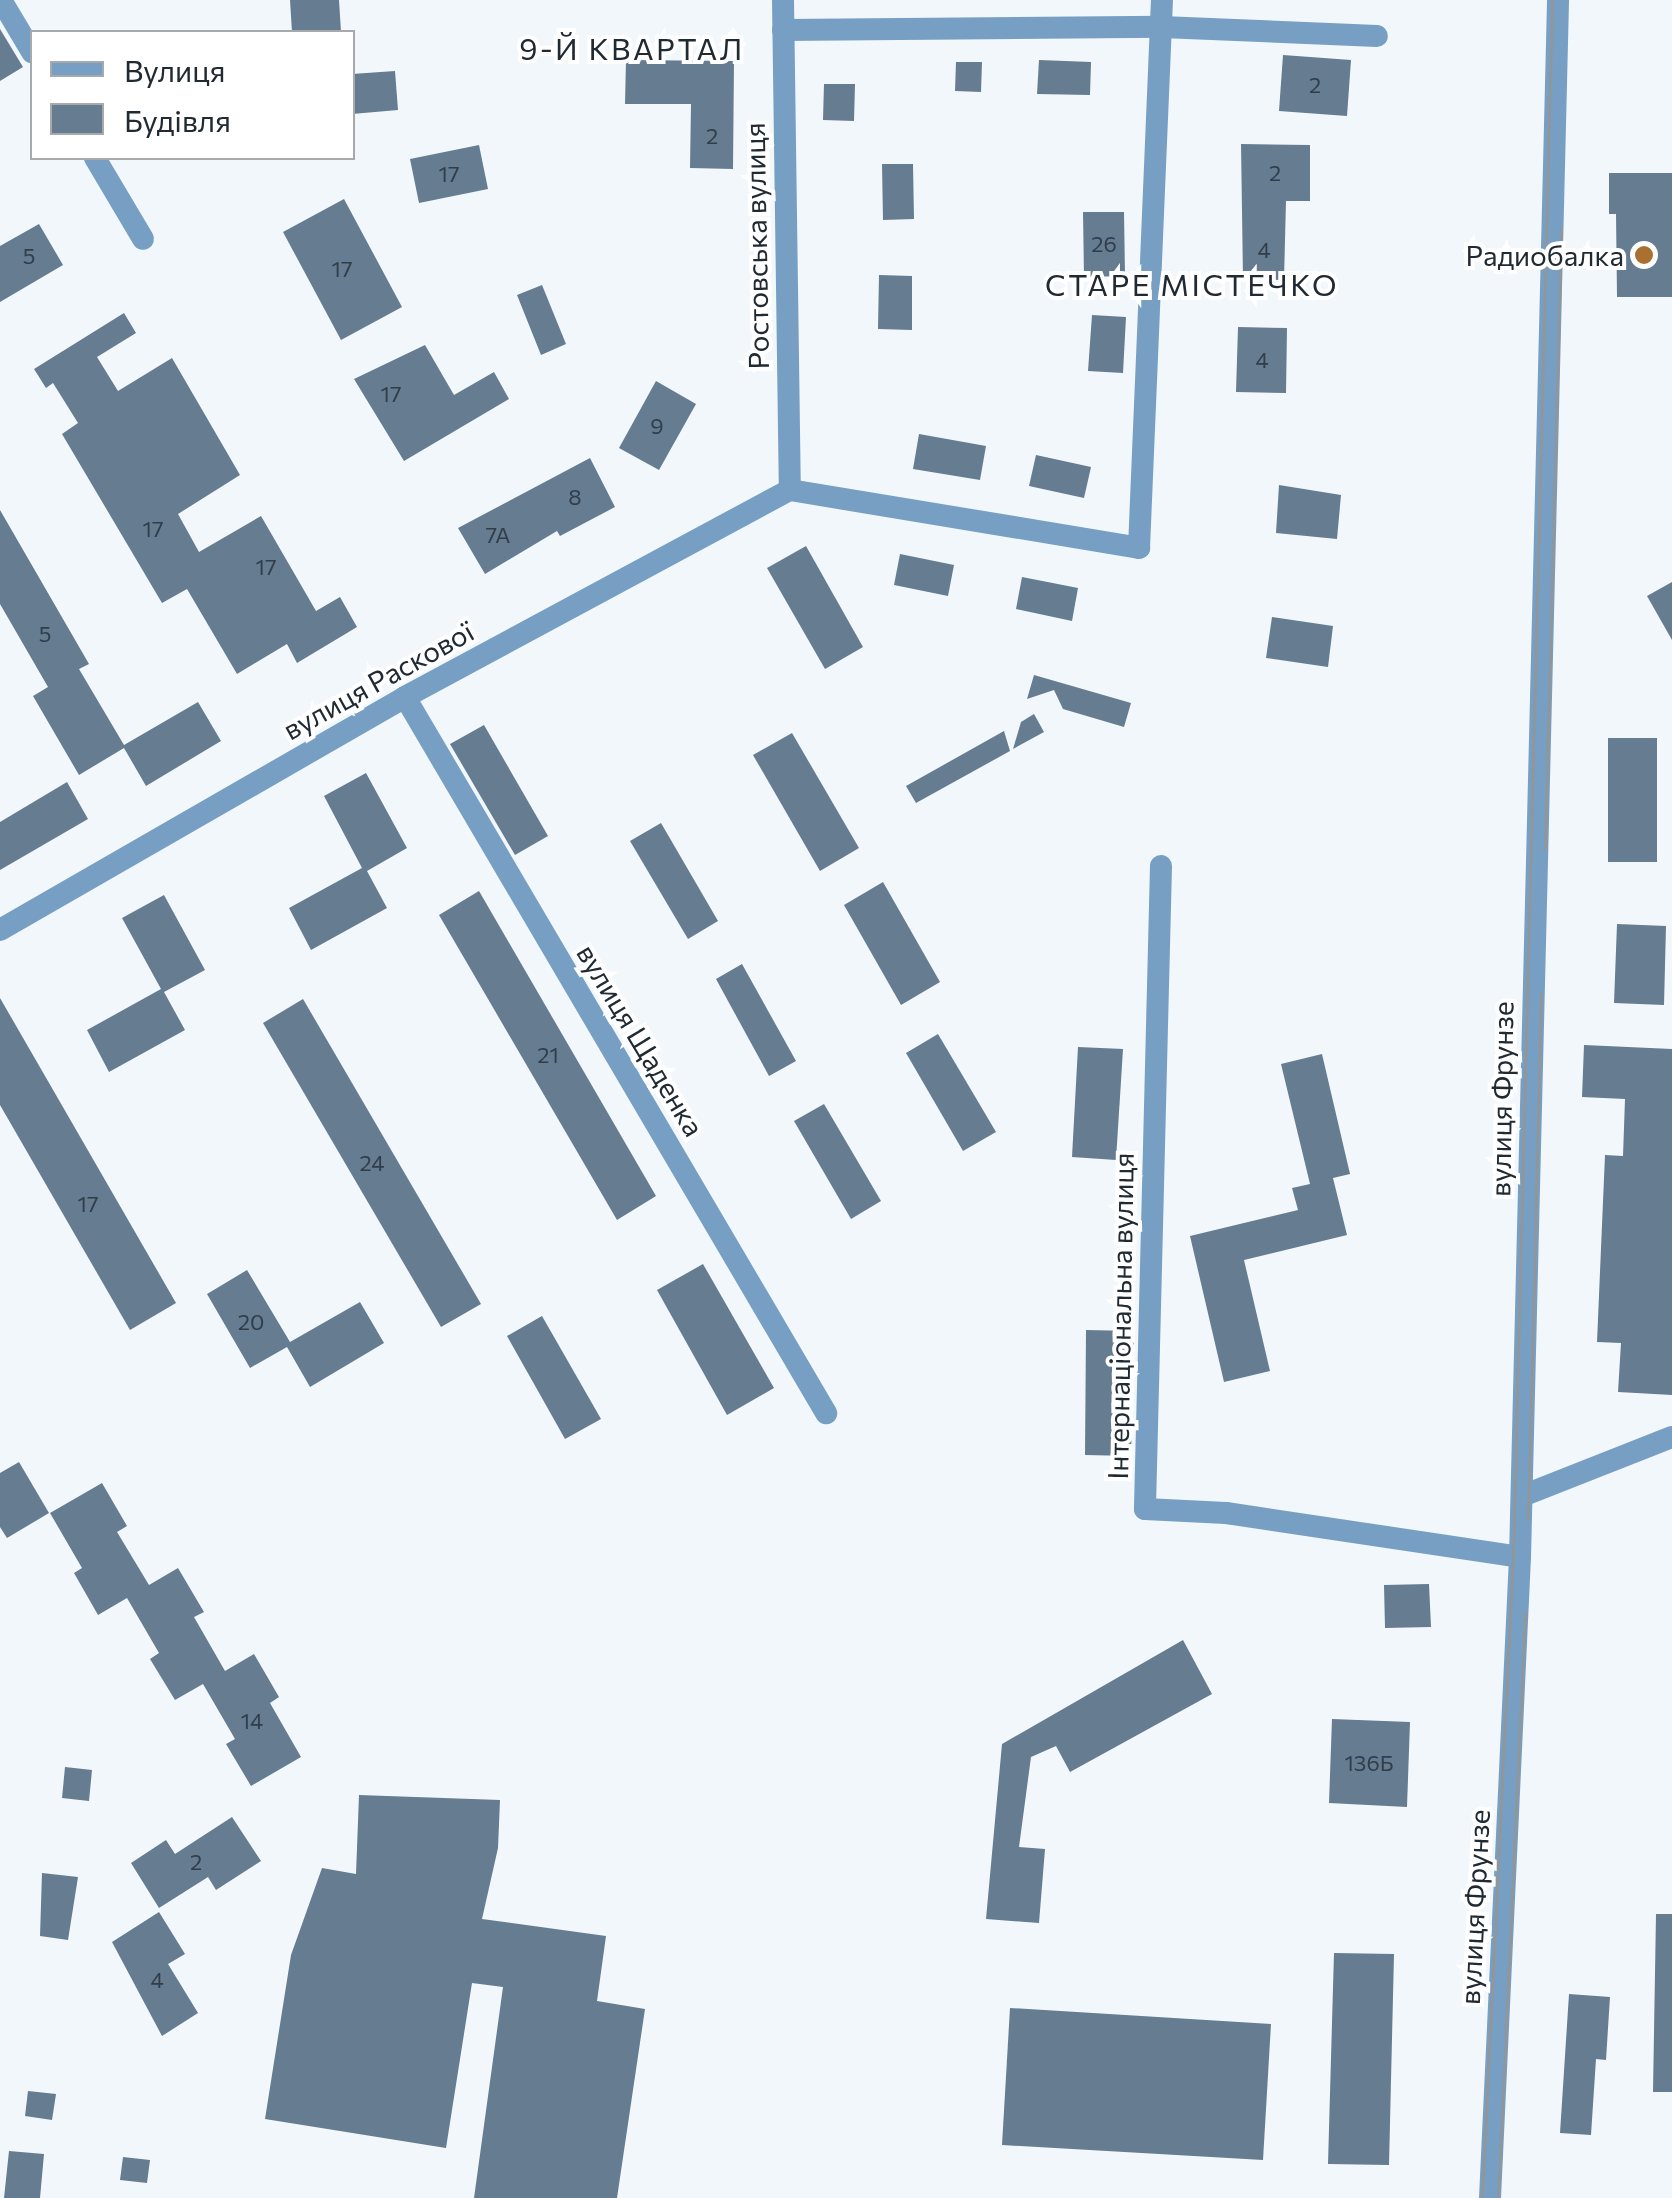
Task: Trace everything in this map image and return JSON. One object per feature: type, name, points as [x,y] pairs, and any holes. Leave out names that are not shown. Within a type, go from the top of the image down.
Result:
[{"type":"street","points":[[1,0],[30,49]]},
{"type":"street","name":"Ростовська вулиця","points":[[783,0],[790,490]]},
{"type":"street","points":[[790,490],[1140,548],[1162,0]]},
{"type":"street","name":"вулиця Фрунзе","points":[[1490,2198],[1522,1496],[1558,0]]},
{"type":"street","points":[[783,30],[1162,27],[1376,36]]},
{"type":"street","points":[[96,160],[143,239]]},
{"type":"street","name":"вулиця Раскової","points":[[0,930],[405,698],[790,490]]},
{"type":"street","name":"вулиця Щаденка","points":[[405,698],[826,1413]]},
{"type":"street","name":"Інтернаціональна вулиця","points":[[1161,866],[1144,1509],[1226,1513],[1520,1558]]},
{"type":"street","points":[[1522,1496],[1672,1438]]},
{"type":"building","points":[[290,0],[339,0],[341,30],[292,30]]},
{"type":"building","points":[[0,29],[23,67],[0,81]]},
{"type":"building","points":[[1283,55],[1351,60],[1347,116],[1279,111]]},
{"type":"building","points":[[626,60],[734,61],[733,169],[690,168],[691,104],[625,104]]},
{"type":"building","points":[[1039,60],[1091,62],[1090,95],[1037,94]]},
{"type":"building","points":[[956,62],[982,62],[981,92],[955,91]]},
{"type":"building","points":[[395,71],[398,110],[355,114],[355,74]]},
{"type":"building","points":[[824,84],[855,84],[854,121],[823,120]]},
{"type":"building","points":[[1241,144],[1310,145],[1310,201],[1286,201],[1284,280],[1243,279]]},
{"type":"building","points":[[479,145],[488,189],[419,203],[410,159]]},
{"type":"building","points":[[882,164],[913,164],[914,219],[883,220]]},
{"type":"building","name":"Радиобалка","points":[[1609,173],[1672,173],[1672,297],[1617,297],[1616,214],[1609,214]]},
{"type":"building","points":[[344,199],[402,307],[341,340],[283,232]]},
{"type":"building","points":[[1083,212],[1124,212],[1125,276],[1084,277]]},
{"type":"building","points":[[39,224],[63,265],[0,302],[0,246]]},
{"type":"building","points":[[879,275],[912,276],[912,330],[878,329]]},
{"type":"building","points":[[542,285],[566,344],[541,355],[517,295]]},
{"type":"building","points":[[124,313],[136,333],[97,357],[118,391],[172,358],[240,475],[178,514],[199,552],[261,516],[316,611],[340,597],[357,627],[297,663],[287,644],[237,674],[187,589],[162,603],[62,434],[78,423],[53,383],[46,388],[34,369]]},
{"type":"building","points":[[1092,315],[1126,317],[1123,373],[1088,371]]},
{"type":"building","points":[[1238,327],[1287,328],[1286,393],[1236,392]]},
{"type":"building","points":[[425,345],[454,395],[494,372],[509,399],[404,461],[354,379]]},
{"type":"building","points":[[656,381],[696,404],[659,470],[619,448]]},
{"type":"building","points":[[919,434],[986,446],[980,480],[913,469]]},
{"type":"building","points":[[1036,455],[1091,467],[1084,498],[1029,486]]},
{"type":"building","points":[[590,458],[615,507],[560,536],[557,531],[485,574],[458,528]]},
{"type":"building","points":[[1279,485],[1341,495],[1337,539],[1276,533]]},
{"type":"building","points":[[0,510],[89,664],[79,669],[124,745],[198,702],[221,741],[146,786],[124,748],[79,775],[33,696],[48,687],[0,604]]},
{"type":"building","points":[[806,546],[863,647],[825,669],[767,568]]},
{"type":"building","points":[[900,554],[954,565],[948,596],[894,585]]},
{"type":"building","points":[[1022,577],[1078,588],[1072,621],[1016,609]]},
{"type":"building","points":[[1672,582],[1672,640],[1647,596]]},
{"type":"building","points":[[1272,617],[1333,626],[1328,667],[1266,658]]},
{"type":"building","points":[[1034,675],[1131,703],[1124,727],[1063,709],[1054,690],[1027,699]]},
{"type":"building","points":[[1034,714],[1044,732],[1013,749],[1021,722]]},
{"type":"building","points":[[484,725],[548,836],[515,855],[450,744]]},
{"type":"building","points":[[1004,731],[1010,751],[916,803],[906,786]]},
{"type":"building","points":[[792,733],[859,848],[820,871],[753,755]]},
{"type":"building","points":[[1608,738],[1657,738],[1657,862],[1608,862]]},
{"type":"building","points":[[366,773],[407,848],[367,871],[387,908],[311,950],[289,908],[362,868],[324,796]]},
{"type":"building","points":[[67,782],[88,819],[0,870],[0,822]]},
{"type":"building","points":[[661,823],[718,921],[688,939],[630,841]]},
{"type":"building","points":[[883,882],[940,982],[901,1005],[844,905]]},
{"type":"building","points":[[479,891],[656,1196],[617,1220],[439,915]]},
{"type":"building","points":[[164,895],[205,970],[164,992],[185,1030],[109,1072],[87,1030],[161,989],[122,918]]},
{"type":"building","points":[[1617,924],[1666,926],[1664,1005],[1614,1003]]},
{"type":"building","points":[[742,964],[796,1061],[769,1076],[716,979]]},
{"type":"building","points":[[0,998],[176,1303],[130,1330],[0,1105]]},
{"type":"building","points":[[303,999],[481,1304],[441,1327],[263,1023]]},
{"type":"building","points":[[938,1034],[996,1132],[963,1151],[906,1053]]},
{"type":"building","points":[[1584,1045],[1672,1049],[1672,1395],[1618,1392],[1621,1343],[1597,1342],[1605,1155],[1623,1156],[1625,1099],[1582,1097]]},
{"type":"building","points":[[1078,1047],[1123,1049],[1116,1160],[1072,1157]]},
{"type":"building","points":[[1322,1054],[1350,1174],[1333,1178],[1347,1235],[1244,1260],[1270,1371],[1224,1382],[1190,1236],[1298,1210],[1292,1188],[1310,1184],[1281,1064]]},
{"type":"building","points":[[824,1104],[881,1201],[851,1219],[794,1121]]},
{"type":"building","points":[[703,1264],[774,1388],[727,1415],[657,1290]]},
{"type":"building","points":[[247,1270],[290,1342],[360,1302],[384,1343],[310,1387],[287,1347],[250,1368],[207,1294]]},
{"type":"building","points":[[542,1316],[601,1419],[565,1439],[507,1336]]},
{"type":"building","points":[[1086,1330],[1134,1331],[1131,1456],[1085,1455]]},
{"type":"building","points":[[19,1462],[49,1513],[7,1538],[0,1527],[0,1473]]},
{"type":"building","points":[[102,1483],[127,1526],[117,1532],[149,1585],[178,1568],[204,1612],[194,1617],[225,1671],[254,1654],[279,1697],[270,1703],[301,1757],[251,1786],[226,1744],[235,1739],[203,1684],[175,1700],[150,1659],[159,1653],[127,1598],[98,1615],[74,1573],[82,1568],[50,1513]]},
{"type":"building","points":[[1429,1584],[1431,1627],[1385,1628],[1384,1585]]},
{"type":"building","points":[[1183,1640],[1212,1694],[1070,1772],[1056,1746],[1031,1757],[1019,1847],[1045,1849],[1039,1923],[986,1919],[1002,1744]]},
{"type":"building","points":[[1332,1719],[1410,1722],[1407,1807],[1329,1803]]},
{"type":"building","points":[[65,1767],[92,1770],[89,1801],[62,1798]]},
{"type":"building","points":[[359,1795],[500,1800],[498,1848],[482,1919],[606,1936],[597,2001],[645,2009],[617,2198],[474,2198],[503,1987],[472,1983],[446,2148],[265,2119],[291,1955],[322,1868],[356,1874]]},
{"type":"building","points":[[232,1817],[261,1861],[216,1890],[208,1877],[159,1908],[131,1863],[166,1840],[175,1854]]},
{"type":"building","points":[[42,1873],[78,1877],[68,1940],[40,1936]]},
{"type":"building","points":[[159,1912],[185,1954],[168,1964],[198,2013],[162,2036],[112,1942]]},
{"type":"building","points":[[1656,1914],[1672,1914],[1672,2092],[1653,2092]]},
{"type":"building","points":[[1334,1953],[1394,1954],[1389,2165],[1328,2164]]},
{"type":"building","points":[[1569,1994],[1610,1997],[1606,2060],[1596,2059],[1591,2135],[1560,2133]]},
{"type":"building","points":[[1010,2008],[1271,2024],[1263,2160],[1002,2145]]},
{"type":"building","points":[[28,2091],[56,2094],[52,2120],[25,2116]]},
{"type":"building","points":[[9,2151],[44,2154],[40,2198],[4,2198]]},
{"type":"building","points":[[123,2157],[150,2160],[147,2183],[120,2180]]},
{"type":"tram line","points":[[1482,2198],[1513,1556],[1552,0]]},
{"type":"tram line","points":[[1545,849],[1561,229]]},
{"type":"tram line","points":[[1528,1519],[1541,994]]},
{"type":"tram line","points":[[1498,2198],[1525,1614]]},
{"type":"place","name":"Радиобалка","points":[[1644,255]]},
{"type":"district","name":"9-Й КВАРТАЛ","points":[[632,48]]},
{"type":"district","name":"СТАРЕ МІСТЕЧКО","points":[[1192,284]]}]
